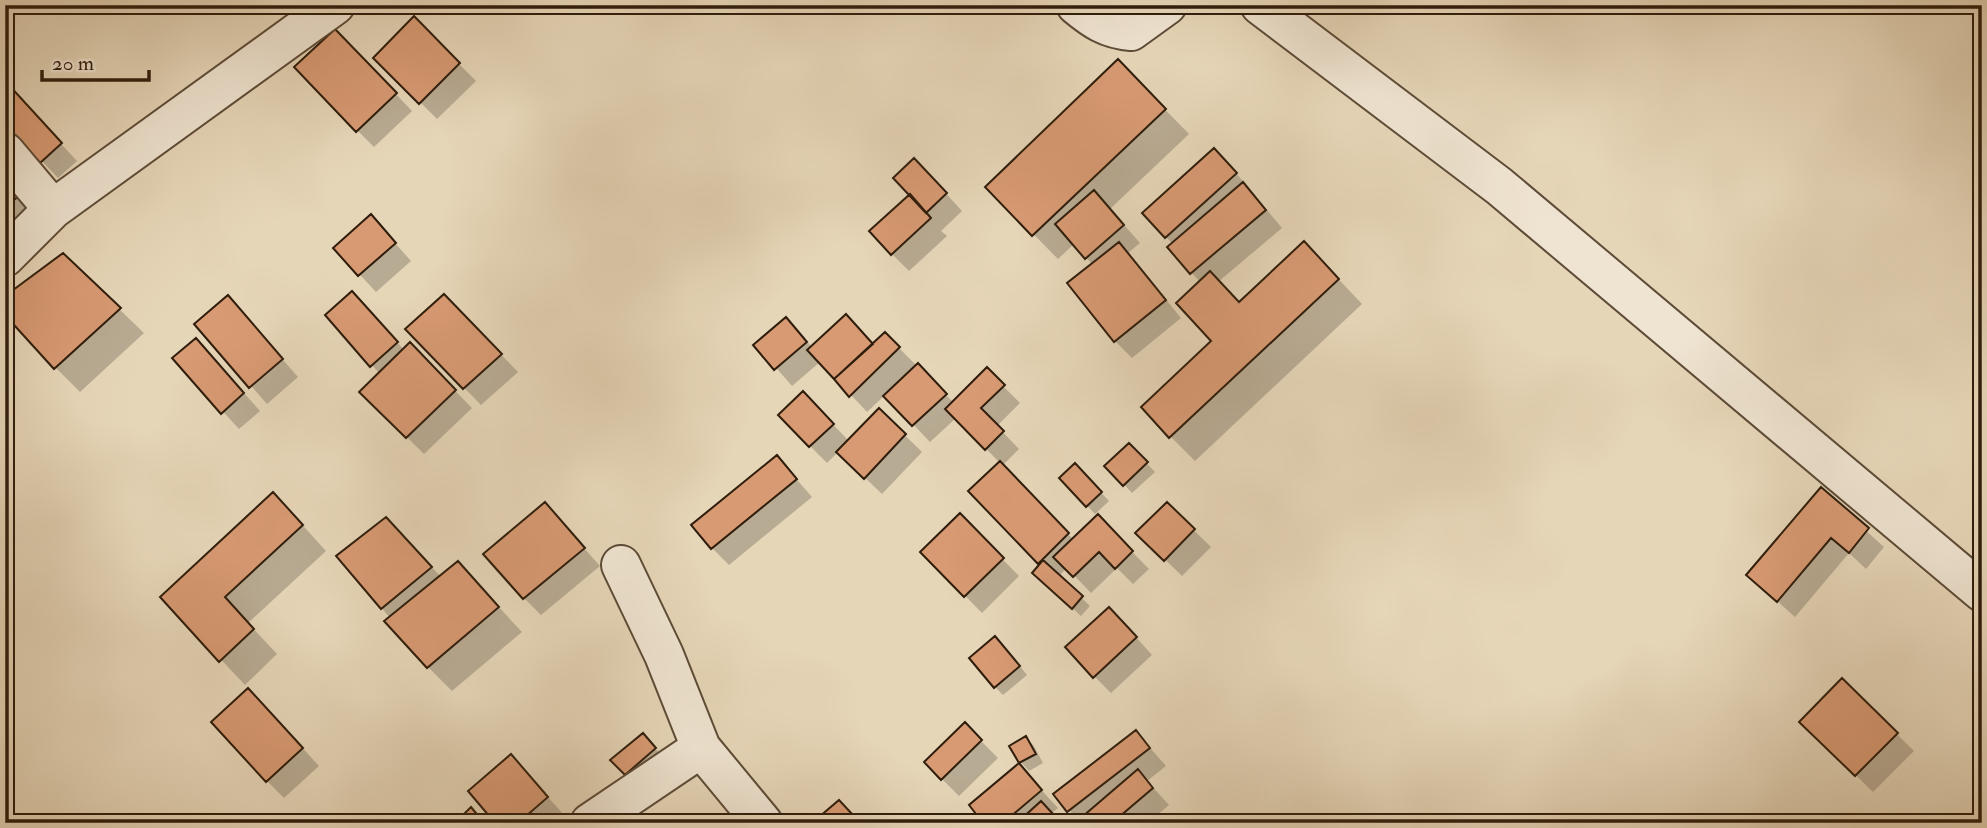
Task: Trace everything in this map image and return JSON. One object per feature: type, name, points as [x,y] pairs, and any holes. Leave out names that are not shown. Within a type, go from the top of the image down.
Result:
[{"type":"street","points":[[5,257],[53,209],[335,5]]},
{"type":"street","points":[[1076,5],[1096,22],[1114,29],[1130,31],[1167,5]]},
{"type":"street","points":[[1260,5],[1499,186],[1982,592]]},
{"type":"street","points":[[5,152],[53,209]]},
{"type":"street","points":[[621,565],[664,655],[701,748],[763,823]]},
{"type":"street","points":[[590,823],[701,748]]},
{"type":"building","points":[[414,16],[460,63],[419,104],[373,58]]},
{"type":"building","points":[[335,29],[397,93],[356,132],[294,67]]},
{"type":"building","points":[[1118,59],[1166,109],[1032,236],[985,187]]},
{"type":"building","points":[[7,83],[62,143],[40,163],[5,125]]},
{"type":"building","points":[[1214,148],[1237,173],[1165,238],[1142,213]]},
{"type":"building","points":[[914,158],[947,193],[926,213],[893,178]]},
{"type":"building","points":[[5,168],[24,192],[5,207]]},
{"type":"building","points":[[1243,182],[1266,210],[1190,274],[1167,247]]},
{"type":"building","points":[[1094,190],[1124,225],[1085,259],[1055,224]]},
{"type":"building","points":[[910,194],[931,218],[891,255],[869,231]]},
{"type":"building","points":[[371,214],[396,243],[358,276],[333,248]]},
{"type":"building","points":[[1304,241],[1339,279],[1169,438],[1141,407],[1211,341],[1176,303],[1210,271],[1239,302]]},
{"type":"building","points":[[1119,242],[1166,300],[1114,342],[1067,283]]},
{"type":"building","points":[[63,253],[121,308],[54,369],[5,315],[5,296]]},
{"type":"building","points":[[352,291],[398,342],[370,367],[325,315]]},
{"type":"building","points":[[444,294],[502,354],[463,389],[405,329]]},
{"type":"building","points":[[228,295],[283,359],[249,388],[194,324]]},
{"type":"building","points":[[846,314],[873,344],[834,379],[807,350]]},
{"type":"building","points":[[786,317],[807,342],[774,370],[753,345]]},
{"type":"building","points":[[885,332],[900,347],[849,397],[834,379]]},
{"type":"building","points":[[196,338],[244,393],[221,414],[172,358]]},
{"type":"building","points":[[410,342],[456,390],[406,438],[359,392]]},
{"type":"building","points":[[918,363],[947,394],[912,426],[883,396]]},
{"type":"building","points":[[987,367],[1005,385],[981,408],[1004,431],[985,450],[945,409]]},
{"type":"building","points":[[803,391],[834,424],[809,447],[778,415]]},
{"type":"building","points":[[879,408],[906,434],[864,479],[836,452]]},
{"type":"building","points":[[1129,443],[1148,462],[1123,486],[1104,466]]},
{"type":"building","points":[[777,455],[797,479],[711,549],[691,525]]},
{"type":"building","points":[[1000,461],[1069,533],[1038,564],[968,491]]},
{"type":"building","points":[[1075,463],[1102,492],[1086,507],[1059,478]]},
{"type":"building","points":[[1821,487],[1869,528],[1849,553],[1831,538],[1777,602],[1746,575]]},
{"type":"building","points":[[273,492],[303,525],[225,597],[254,629],[219,662],[160,597]]},
{"type":"building","points":[[545,502],[585,548],[523,599],[483,554]]},
{"type":"building","points":[[1167,502],[1195,529],[1164,561],[1135,533]]},
{"type":"building","points":[[960,513],[1004,558],[964,597],[920,552]]},
{"type":"building","points":[[1098,514],[1133,551],[1115,569],[1099,552],[1073,577],[1053,557]]},
{"type":"building","points":[[386,517],[432,567],[381,609],[336,556]]},
{"type":"building","points":[[1043,560],[1083,596],[1072,609],[1032,573]]},
{"type":"building","points":[[458,561],[499,607],[427,668],[384,621]]},
{"type":"building","points":[[1109,607],[1137,637],[1093,678],[1065,647]]},
{"type":"building","points":[[995,636],[1020,666],[994,688],[969,658]]},
{"type":"building","points":[[1842,678],[1898,733],[1855,776],[1799,722]]},
{"type":"building","points":[[248,688],[303,748],[266,782],[211,722]]},
{"type":"building","points":[[965,722],[982,740],[941,780],[924,762]]},
{"type":"building","points":[[1136,730],[1150,748],[1067,812],[1053,794]]},
{"type":"building","points":[[643,733],[656,748],[625,775],[610,760]]},
{"type":"building","points":[[1026,736],[1036,754],[1019,763],[1009,746]]},
{"type":"building","points":[[511,754],[548,797],[518,823],[495,823],[468,791]]},
{"type":"building","points":[[1019,763],[1042,790],[1003,823],[983,823],[969,805]]},
{"type":"building","points":[[1138,769],[1153,788],[1112,823],[1075,823]]},
{"type":"building","points":[[839,800],[853,815],[845,823],[812,823]]},
{"type":"building","points":[[1041,801],[1054,815],[1046,823],[1017,823]]},
{"type":"building","points":[[471,807],[484,823],[455,823]]}]
